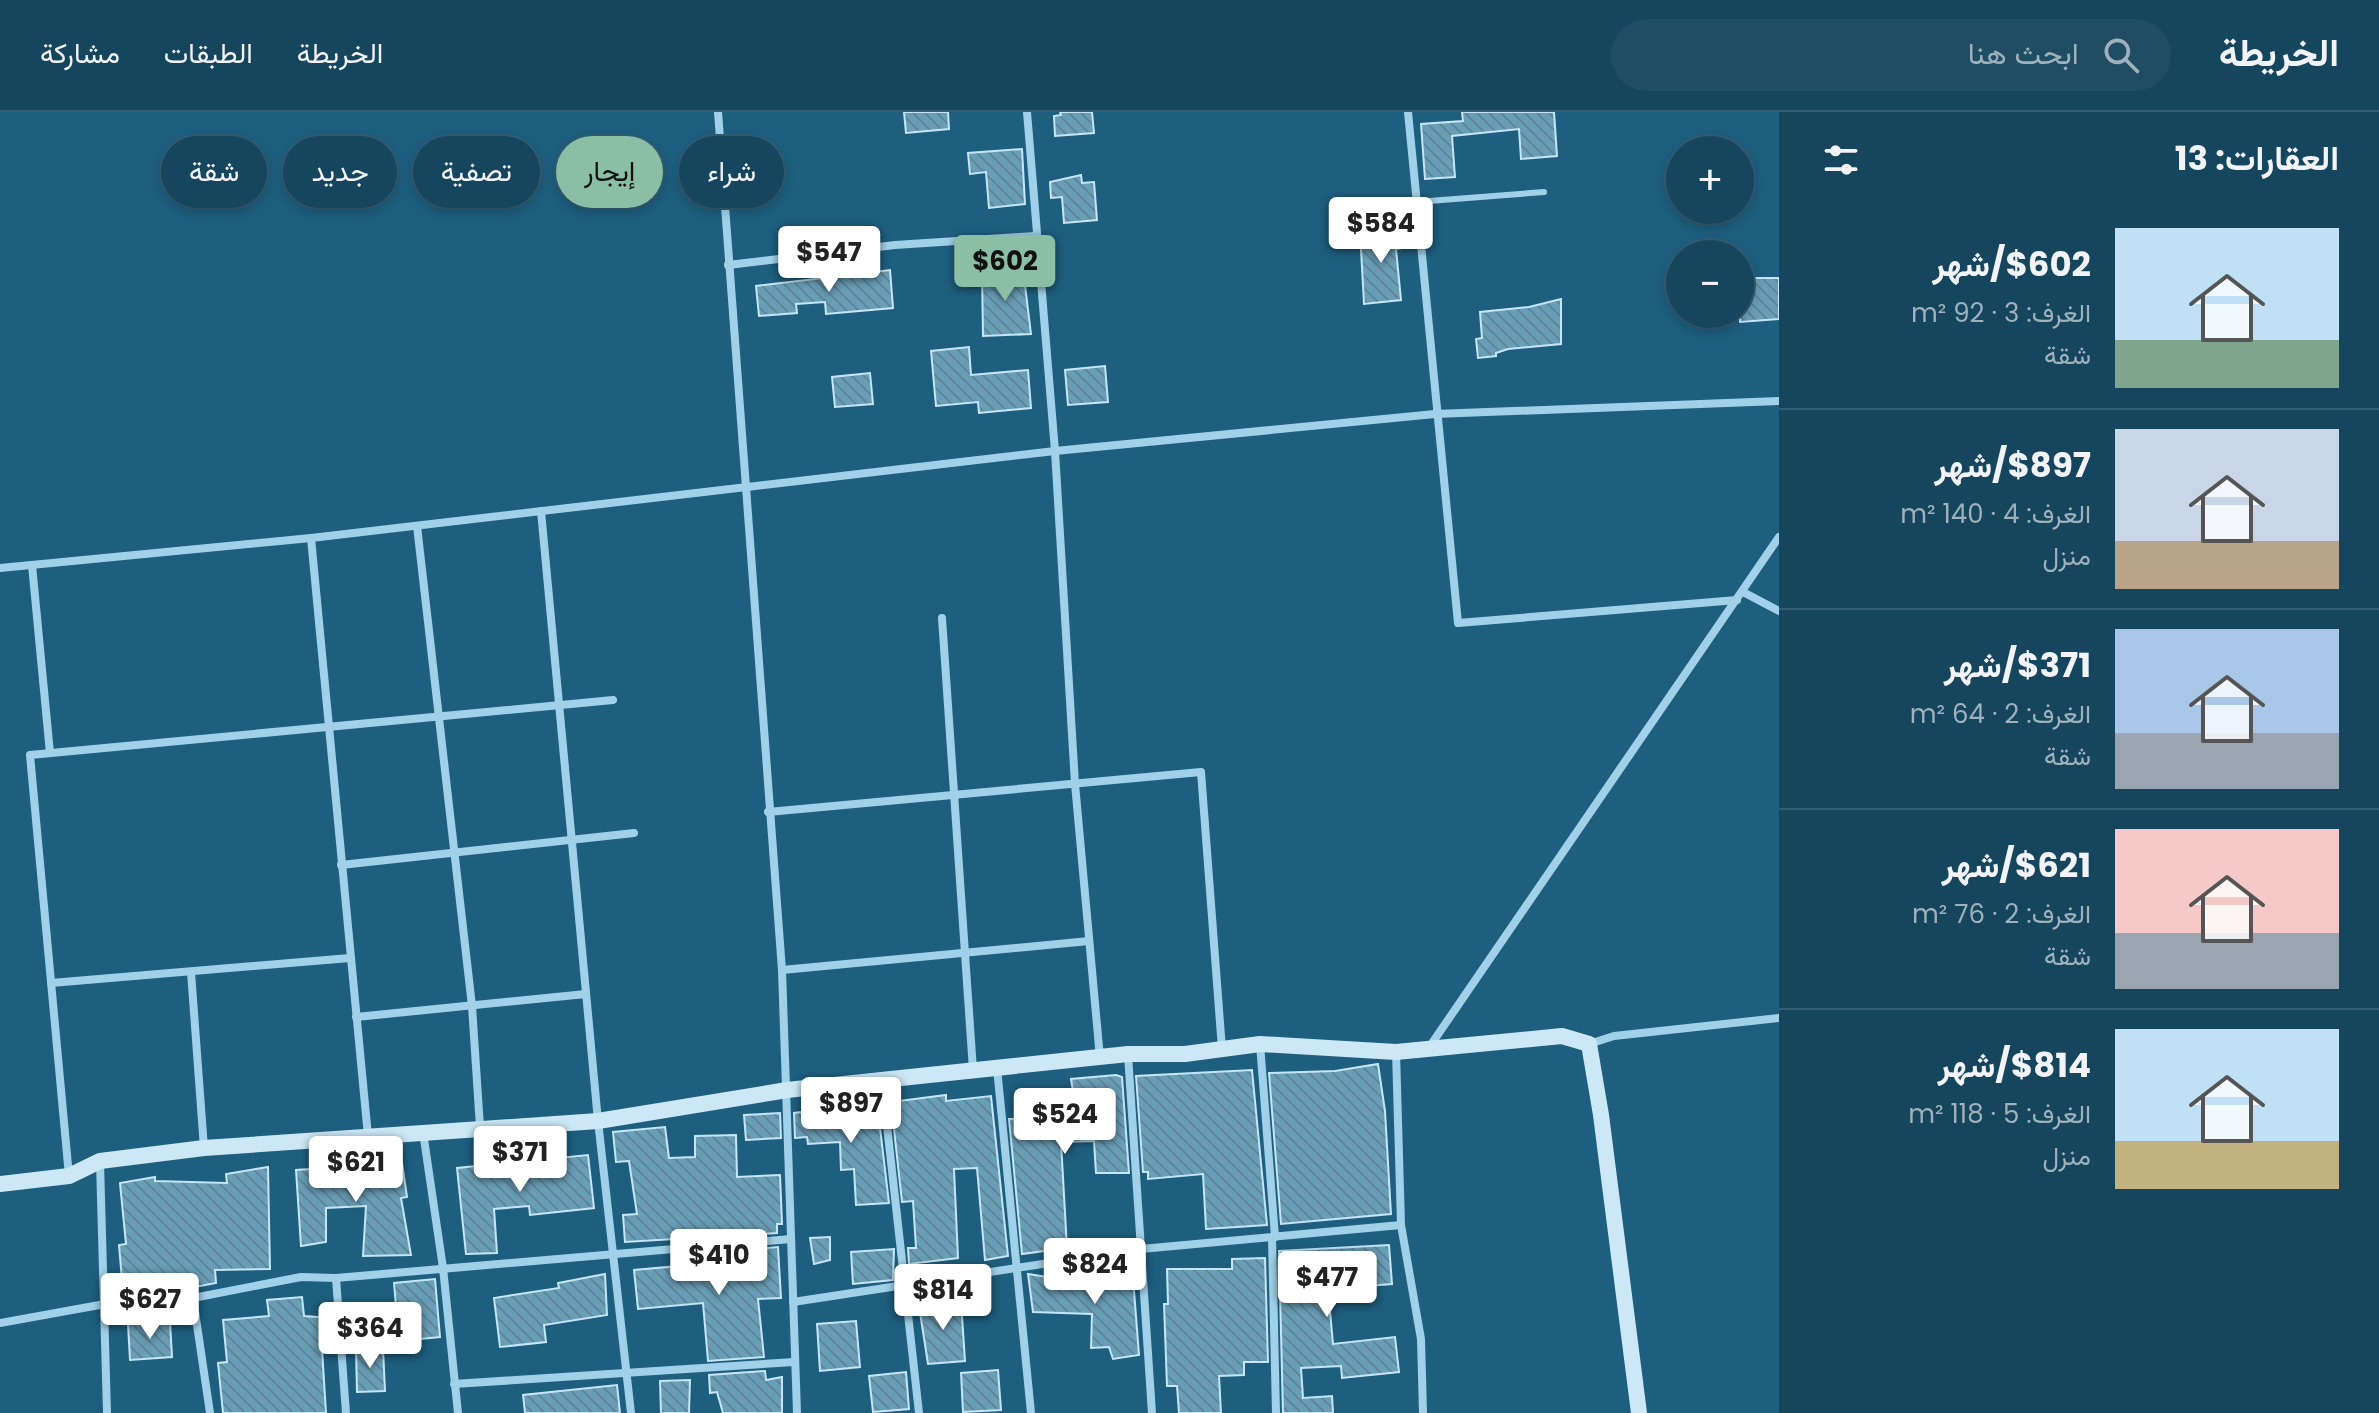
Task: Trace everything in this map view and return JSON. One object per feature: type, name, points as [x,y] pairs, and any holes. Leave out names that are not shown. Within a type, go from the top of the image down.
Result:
[{"type":"street","points":[[718,112],[782,970],[797,1413]]},
{"type":"street","points":[[1027,112],[1055,451],[1075,784],[1100,1059]]},
{"type":"street","points":[[1408,112],[1435,414],[1458,623],[1740,596],[1779,611]]},
{"type":"street","points":[[728,265],[895,245],[1035,236]]},
{"type":"street","points":[[0,568],[311,538],[1055,451],[1435,414],[1779,401]]},
{"type":"street","points":[[541,511],[598,1121],[631,1413]]},
{"type":"street","points":[[417,526],[472,1006],[480,1127]]},
{"type":"street","points":[[1428,1050],[1779,537]]},
{"type":"street","points":[[311,538],[368,1136]]},
{"type":"street","points":[[32,565],[50,753]]},
{"type":"street","points":[[942,618],[973,1071]]},
{"type":"street","points":[[69,1176],[30,755],[613,700]]},
{"type":"street","points":[[768,812],[1201,772],[1222,1049]]},
{"type":"street","points":[[341,865],[634,833]]},
{"type":"street","points":[[782,970],[1089,941]]},
{"type":"street","points":[[51,983],[350,958]]},
{"type":"street","points":[[191,972],[204,1148]]},
{"type":"street","points":[[356,1017],[586,994]]},
{"type":"street","points":[[0,1184],[69,1176],[100,1161],[204,1148],[598,1121],[787,1090],[1128,1054],[1260,1044],[1396,1052],[1546,1036],[1589,1044],[1614,1036],[1779,1018]]},
{"type":"street","points":[[1260,1044],[1273,1238],[1276,1413]]},
{"type":"street","points":[[1589,1044],[1639,1413]]},
{"type":"street","points":[[1396,1052],[1401,1225],[1421,1339],[1423,1413]]},
{"type":"street","points":[[1128,1054],[1152,1413]]},
{"type":"street","points":[[997,1068],[1031,1413]]},
{"type":"street","points":[[882,1081],[907,1283],[919,1413]]},
{"type":"street","points":[[423,1131],[443,1268],[458,1413]]},
{"type":"street","points":[[100,1161],[107,1413]]},
{"type":"street","points":[[793,1302],[1141,1249],[1401,1225]]},
{"type":"street","points":[[0,1323],[105,1304],[193,1298],[301,1277],[336,1278],[614,1257],[791,1239]]},
{"type":"street","points":[[336,1278],[346,1413]]},
{"type":"street","points":[[193,1298],[210,1413]]},
{"type":"street","points":[[454,1384],[794,1362]]},
{"type":"lane","points":[[1416,202],[1544,192]]},
{"type":"building","points":[[904,112],[948,112],[949,129],[906,133]]},
{"type":"building","points":[[1060,112],[1092,112],[1094,133],[1055,136],[1054,116],[1061,115]]},
{"type":"building","points":[[1462,112],[1554,112],[1557,156],[1521,159],[1519,129],[1452,136],[1455,177],[1425,179],[1421,124],[1463,121]]},
{"type":"building","points":[[1022,149],[1025,204],[989,208],[986,172],[970,174],[968,153]]},
{"type":"building","points":[[1081,175],[1082,183],[1094,182],[1097,220],[1064,223],[1062,197],[1051,198],[1050,182]]},
{"type":"building","points":[[1401,227],[1403,248],[1396,249],[1401,300],[1364,304],[1360,231]]},
{"type":"building","points":[[1023,269],[1031,334],[983,336],[982,271]]},
{"type":"building","points":[[890,270],[893,308],[826,314],[825,302],[796,304],[797,313],[759,316],[756,286]]},
{"type":"building","points":[[1754,278],[1779,278],[1779,319],[1754,321]]},
{"type":"building","points":[[1561,299],[1561,344],[1508,349],[1496,353],[1496,356],[1478,358],[1476,339],[1482,338],[1480,312],[1529,307]]},
{"type":"building","points":[[969,347],[971,375],[1028,370],[1031,408],[979,413],[978,402],[936,406],[931,351]]},
{"type":"building","points":[[1105,366],[1108,402],[1068,405],[1065,370]]},
{"type":"building","points":[[870,373],[873,404],[835,407],[832,377]]},
{"type":"building","points":[[1378,1064],[1385,1111],[1391,1214],[1281,1224],[1269,1073],[1335,1071]]},
{"type":"building","points":[[1252,1070],[1267,1225],[1206,1229],[1203,1174],[1148,1179],[1148,1172],[1143,1172],[1136,1076]]},
{"type":"building","points":[[1122,1077],[1129,1173],[1096,1173],[1094,1141],[1061,1142],[1067,1248],[1022,1254],[1009,1119],[1063,1117],[1063,1100],[1074,1098],[1071,1079]]},
{"type":"building","points":[[946,1095],[946,1101],[991,1096],[1008,1256],[985,1260],[977,1168],[954,1169],[958,1258],[909,1264],[908,1248],[916,1248],[913,1201],[902,1202],[891,1102]]},
{"type":"building","points":[[877,1103],[889,1203],[856,1205],[854,1169],[841,1170],[840,1142],[808,1144],[807,1137],[795,1138],[794,1113]]},
{"type":"building","points":[[780,1113],[781,1138],[746,1140],[744,1115]]},
{"type":"building","points":[[665,1127],[669,1158],[695,1157],[695,1136],[736,1135],[737,1177],[780,1175],[782,1224],[777,1224],[777,1233],[625,1242],[623,1215],[637,1214],[629,1161],[616,1162],[613,1132]]},
{"type":"building","points":[[588,1155],[594,1208],[530,1215],[529,1206],[494,1209],[497,1253],[466,1254],[457,1168]]},
{"type":"building","points":[[402,1163],[407,1197],[401,1198],[411,1255],[363,1256],[366,1206],[326,1208],[326,1242],[301,1246],[296,1170]]},
{"type":"building","points":[[268,1167],[270,1269],[215,1270],[216,1283],[169,1292],[169,1287],[123,1292],[119,1245],[126,1244],[120,1183],[155,1177],[155,1181],[227,1183],[226,1174]]},
{"type":"building","points":[[830,1237],[830,1260],[814,1264],[810,1238]]},
{"type":"building","points":[[1389,1245],[1392,1284],[1328,1289],[1333,1344],[1395,1337],[1399,1372],[1342,1378],[1341,1366],[1301,1368],[1303,1398],[1332,1396],[1333,1413],[1283,1413],[1279,1251]]},
{"type":"building","points":[[778,1247],[781,1298],[758,1299],[764,1357],[708,1361],[703,1303],[638,1309],[634,1270],[701,1264],[700,1254]]},
{"type":"building","points":[[894,1249],[893,1280],[853,1284],[851,1252]]},
{"type":"building","points":[[1265,1258],[1268,1362],[1244,1362],[1244,1375],[1219,1376],[1221,1413],[1179,1413],[1177,1386],[1167,1386],[1164,1304],[1168,1304],[1167,1269],[1232,1269],[1232,1259]]},
{"type":"building","points":[[1132,1265],[1139,1355],[1113,1359],[1109,1347],[1091,1348],[1092,1314],[1033,1312],[1028,1274],[1086,1283],[1084,1272]]},
{"type":"building","points":[[605,1274],[607,1315],[544,1325],[546,1342],[500,1347],[494,1298],[559,1288],[558,1283]]},
{"type":"building","points":[[435,1279],[440,1337],[399,1341],[394,1283]]},
{"type":"building","points":[[302,1297],[304,1316],[332,1318],[334,1349],[322,1349],[326,1413],[223,1413],[218,1363],[227,1362],[223,1320],[269,1316],[267,1300]]},
{"type":"building","points":[[961,1301],[965,1361],[928,1364],[919,1306]]},
{"type":"building","points":[[856,1321],[860,1367],[820,1371],[817,1324]]},
{"type":"building","points":[[170,1322],[172,1357],[130,1360],[128,1324]]},
{"type":"building","points":[[356,1348],[383,1348],[385,1391],[357,1392]]},
{"type":"building","points":[[998,1370],[1001,1410],[963,1412],[961,1373]]},
{"type":"building","points":[[765,1371],[766,1380],[782,1377],[782,1413],[723,1413],[717,1392],[710,1393],[709,1375]]},
{"type":"building","points":[[906,1372],[909,1409],[873,1412],[869,1376]]},
{"type":"building","points":[[690,1380],[689,1413],[661,1413],[660,1381]]},
{"type":"building","points":[[617,1385],[620,1413],[525,1413],[523,1395]]}]
